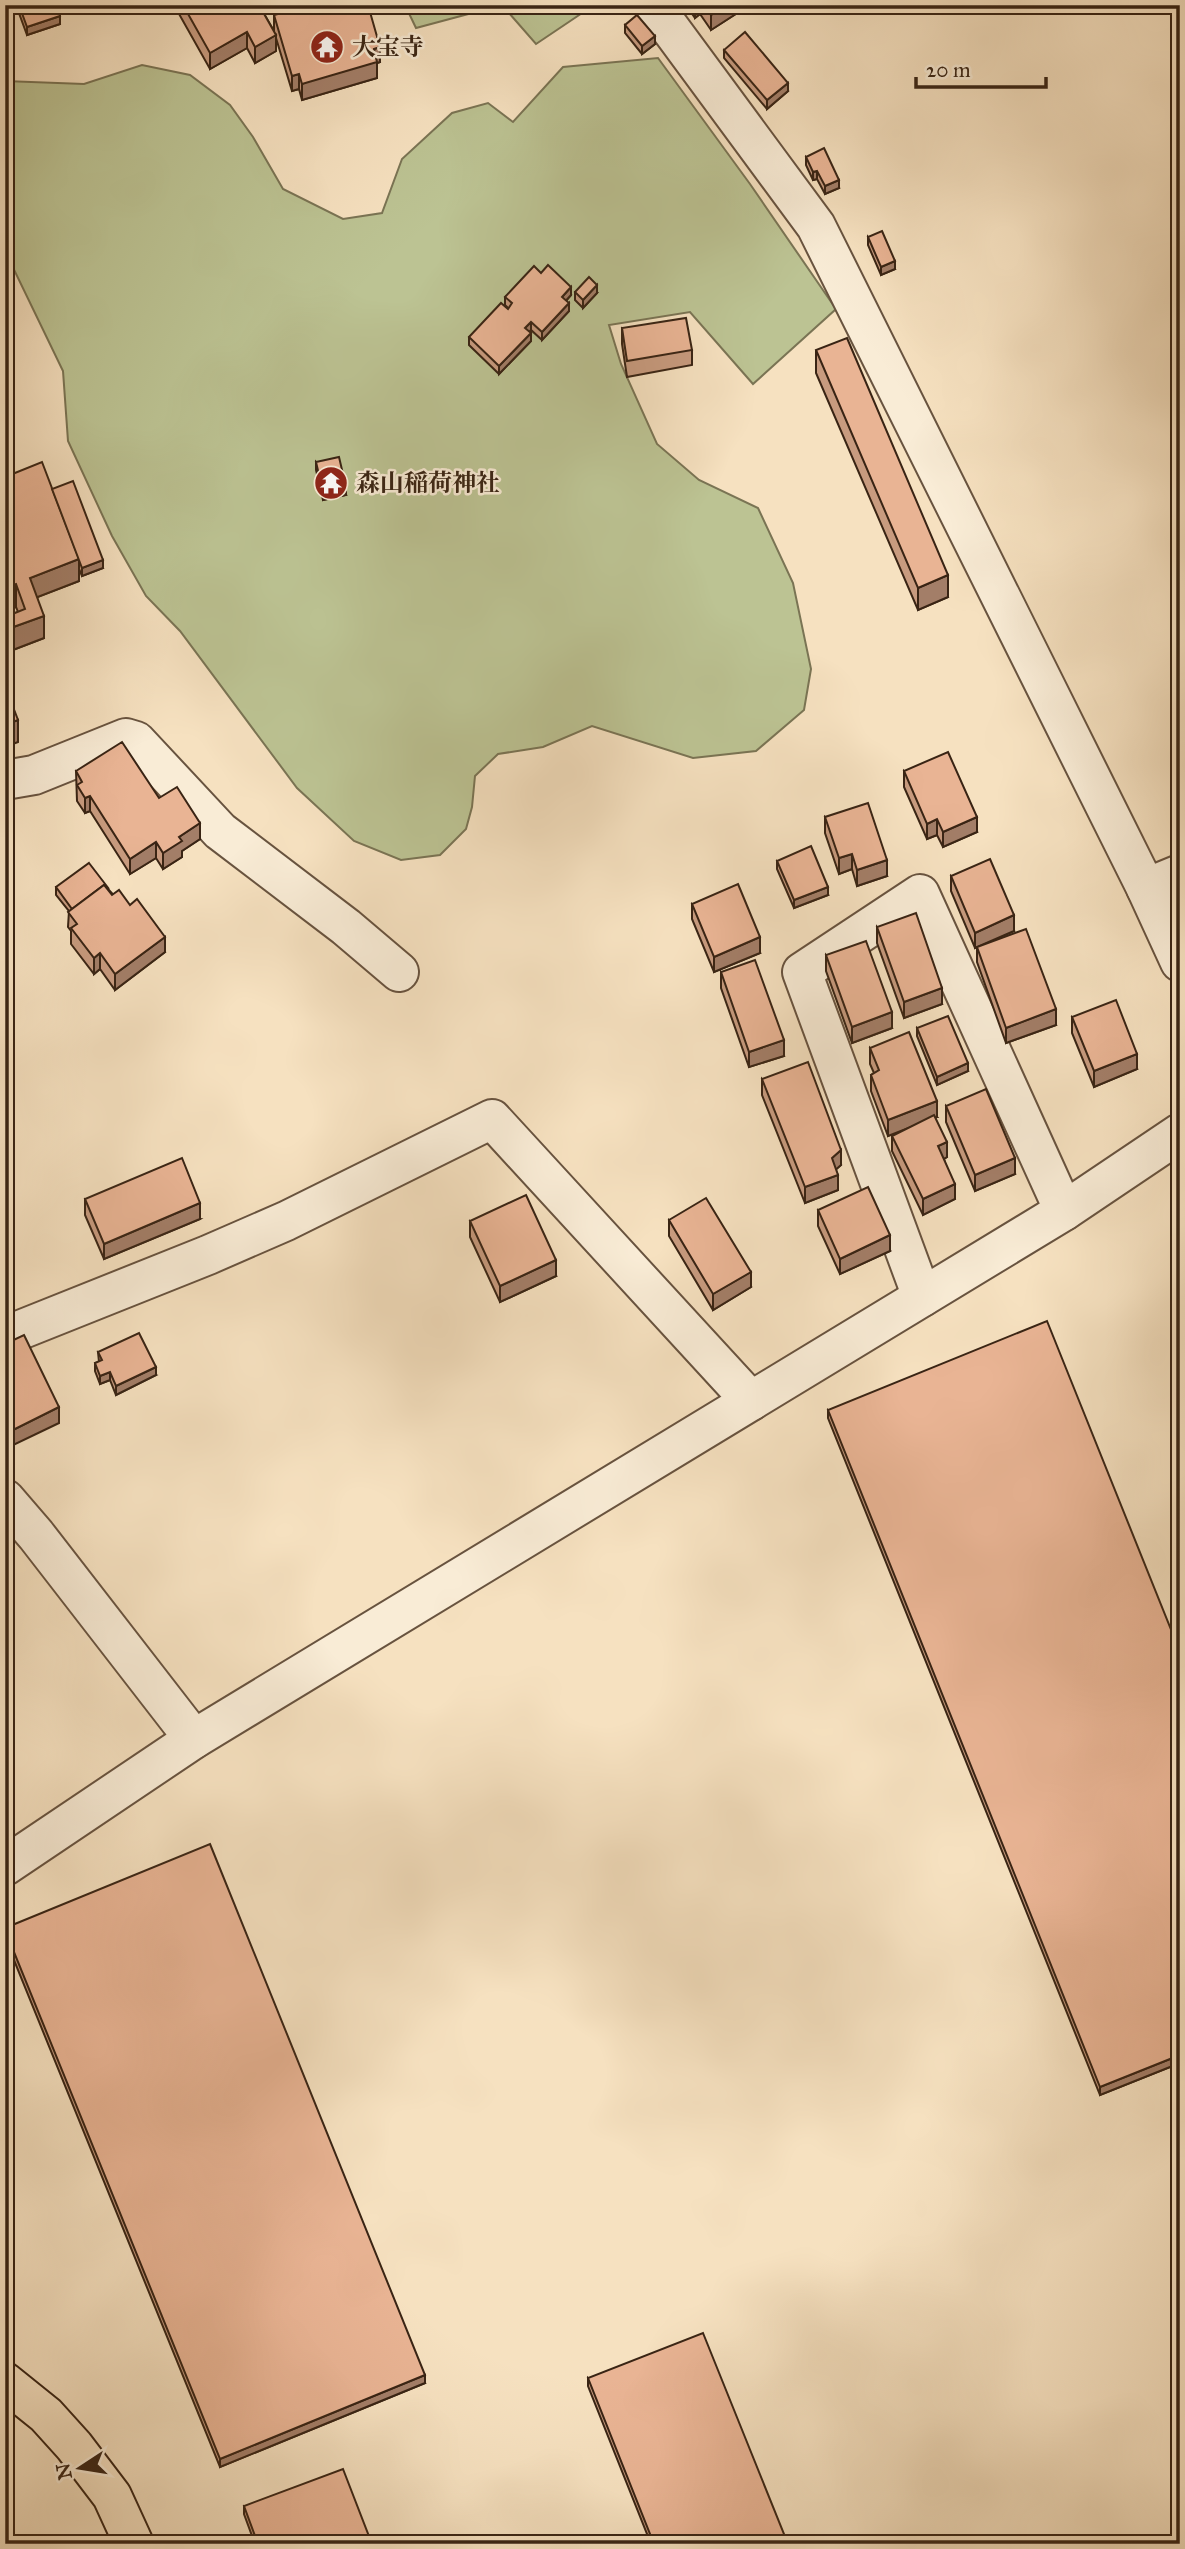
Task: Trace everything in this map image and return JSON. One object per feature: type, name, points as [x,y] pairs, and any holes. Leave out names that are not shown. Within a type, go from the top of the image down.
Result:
[{"type":"main road","points":[[5,2382],[46,2415],[74,2446],[112,2496],[134,2544]]},
{"type":"street","points":[[653,5],[816,226],[1163,881],[1180,962]]},
{"type":"street","points":[[5,780],[43,772],[126,738],[136,741],[220,831],[346,927],[399,972]]},
{"type":"street","points":[[922,1297],[802,972],[920,894],[1064,1211]]},
{"type":"street","points":[[5,1336],[242,1240],[492,1119],[751,1401]]},
{"type":"street","points":[[5,1866],[194,1739],[1064,1211],[1180,1133]]},
{"type":"street","points":[[5,1499],[194,1739]]},
{"type":"green space","points":[[405,5],[502,5],[416,28]]},
{"type":"green space","points":[[502,5],[594,5],[536,44]]},
{"type":"green space","points":[[658,58],[750,184],[836,309],[753,384],[690,312],[609,325],[621,364],[657,444],[699,480],[758,508],[793,583],[811,669],[804,710],[756,751],[693,758],[592,726],[543,747],[498,754],[475,776],[472,807],[466,829],[440,855],[401,860],[354,841],[297,788],[180,631],[146,596],[112,536],[68,441],[63,371],[5,251],[5,81],[84,84],[142,65],[190,75],[230,105],[253,137],[283,189],[343,219],[382,213],[402,159],[452,113],[488,103],[513,122],[563,67]]},
{"type":"building","points":[[19,5],[57,5],[60,16],[27,27]]},
{"type":"building","points":[[183,5],[259,5],[276,35],[255,47],[247,32],[210,53]]},
{"type":"building","name":"大宝寺","points":[[296,5],[368,5],[380,47],[374,49],[377,62],[302,84],[299,74],[292,76],[274,15],[297,9]]},
{"type":"building","points":[[704,5],[725,5],[711,15]]},
{"type":"building","points":[[637,15],[655,36],[642,46],[625,25]]},
{"type":"building","points":[[745,32],[788,83],[767,100],[724,50]]},
{"type":"building","points":[[824,148],[839,180],[825,186],[817,171],[813,172],[806,157]]},
{"type":"building","points":[[882,231],[895,261],[881,267],[868,237]]},
{"type":"building","points":[[548,265],[571,287],[562,297],[569,303],[542,332],[531,322],[525,328],[531,333],[499,366],[469,337],[501,303],[508,309],[512,303],[505,297],[534,266],[541,273]]},
{"type":"building","points":[[589,277],[597,285],[583,300],[575,292]]},
{"type":"building","points":[[686,318],[692,350],[627,361],[622,328]]},
{"type":"building","points":[[847,338],[948,575],[918,588],[816,350]]},
{"type":"building","name":"森山稲荷神社","points":[[339,457],[346,487],[323,492],[316,462]]},
{"type":"building","points":[[42,462],[79,559],[30,578],[44,616],[5,630],[5,617],[25,609],[16,584],[5,588],[5,477]]},
{"type":"building","points":[[73,481],[103,560],[82,568],[52,489]]},
{"type":"building","points":[[5,686],[18,720],[5,725]]},
{"type":"building","points":[[122,742],[159,798],[177,787],[200,823],[179,837],[182,841],[163,853],[156,842],[130,859],[90,796],[85,798],[77,785],[82,782],[76,771]]},
{"type":"building","points":[[948,752],[977,817],[943,832],[937,819],[927,824],[904,771]]},
{"type":"building","points":[[868,803],[887,860],[857,870],[852,854],[839,858],[825,817]]},
{"type":"building","points":[[811,846],[828,887],[794,900],[777,861]]},
{"type":"building","points":[[990,859],[1014,915],[975,933],[951,876]]},
{"type":"building","points":[[89,863],[109,889],[104,885],[72,909],[56,887]]},
{"type":"building","points":[[738,884],[760,937],[714,957],[692,904]]},
{"type":"building","points":[[104,885],[112,895],[119,890],[130,905],[137,899],[165,937],[115,974],[100,953],[94,958],[71,928],[77,924],[68,912]]},
{"type":"building","points":[[916,913],[942,988],[904,1002],[877,927]]},
{"type":"building","points":[[1026,929],[1056,1009],[1006,1028],[977,947]]},
{"type":"building","points":[[866,941],[892,1012],[852,1027],[826,955]]},
{"type":"building","points":[[755,960],[784,1040],[749,1052],[721,972]]},
{"type":"building","points":[[1116,1000],[1137,1054],[1094,1071],[1072,1017]]},
{"type":"building","points":[[948,1016],[968,1063],[937,1077],[917,1028]]},
{"type":"building","points":[[909,1032],[937,1101],[888,1120],[871,1075],[879,1070],[870,1048]]},
{"type":"building","points":[[808,1062],[841,1150],[832,1158],[838,1175],[805,1187],[762,1079]]},
{"type":"building","points":[[986,1089],[1015,1158],[975,1175],[946,1106]]},
{"type":"building","points":[[934,1115],[947,1142],[938,1146],[955,1184],[923,1199],[892,1136]]},
{"type":"building","points":[[182,1158],[200,1203],[104,1244],[85,1199]]},
{"type":"building","points":[[868,1187],[890,1235],[840,1259],[818,1210]]},
{"type":"building","points":[[526,1195],[556,1260],[500,1286],[470,1221]]},
{"type":"building","points":[[706,1198],[751,1272],[713,1294],[669,1220]]},
{"type":"building","points":[[1047,1321],[1180,1652],[1180,2055],[1100,2087],[828,1410]]},
{"type":"building","points":[[139,1333],[156,1367],[116,1386],[110,1372],[100,1376],[95,1363],[102,1360],[98,1352]]},
{"type":"building","points":[[24,1335],[59,1407],[5,1434],[5,1344]]},
{"type":"building","points":[[210,1844],[425,2375],[220,2459],[5,1930]]},
{"type":"building","points":[[703,2333],[788,2544],[654,2544],[588,2378]]},
{"type":"building","points":[[343,2469],[372,2544],[258,2544],[244,2506]]},
{"type":"place","name":"大宝寺","points":[[327,47]]},
{"type":"place","name":"森山稲荷神社","points":[[331,483]]}]
